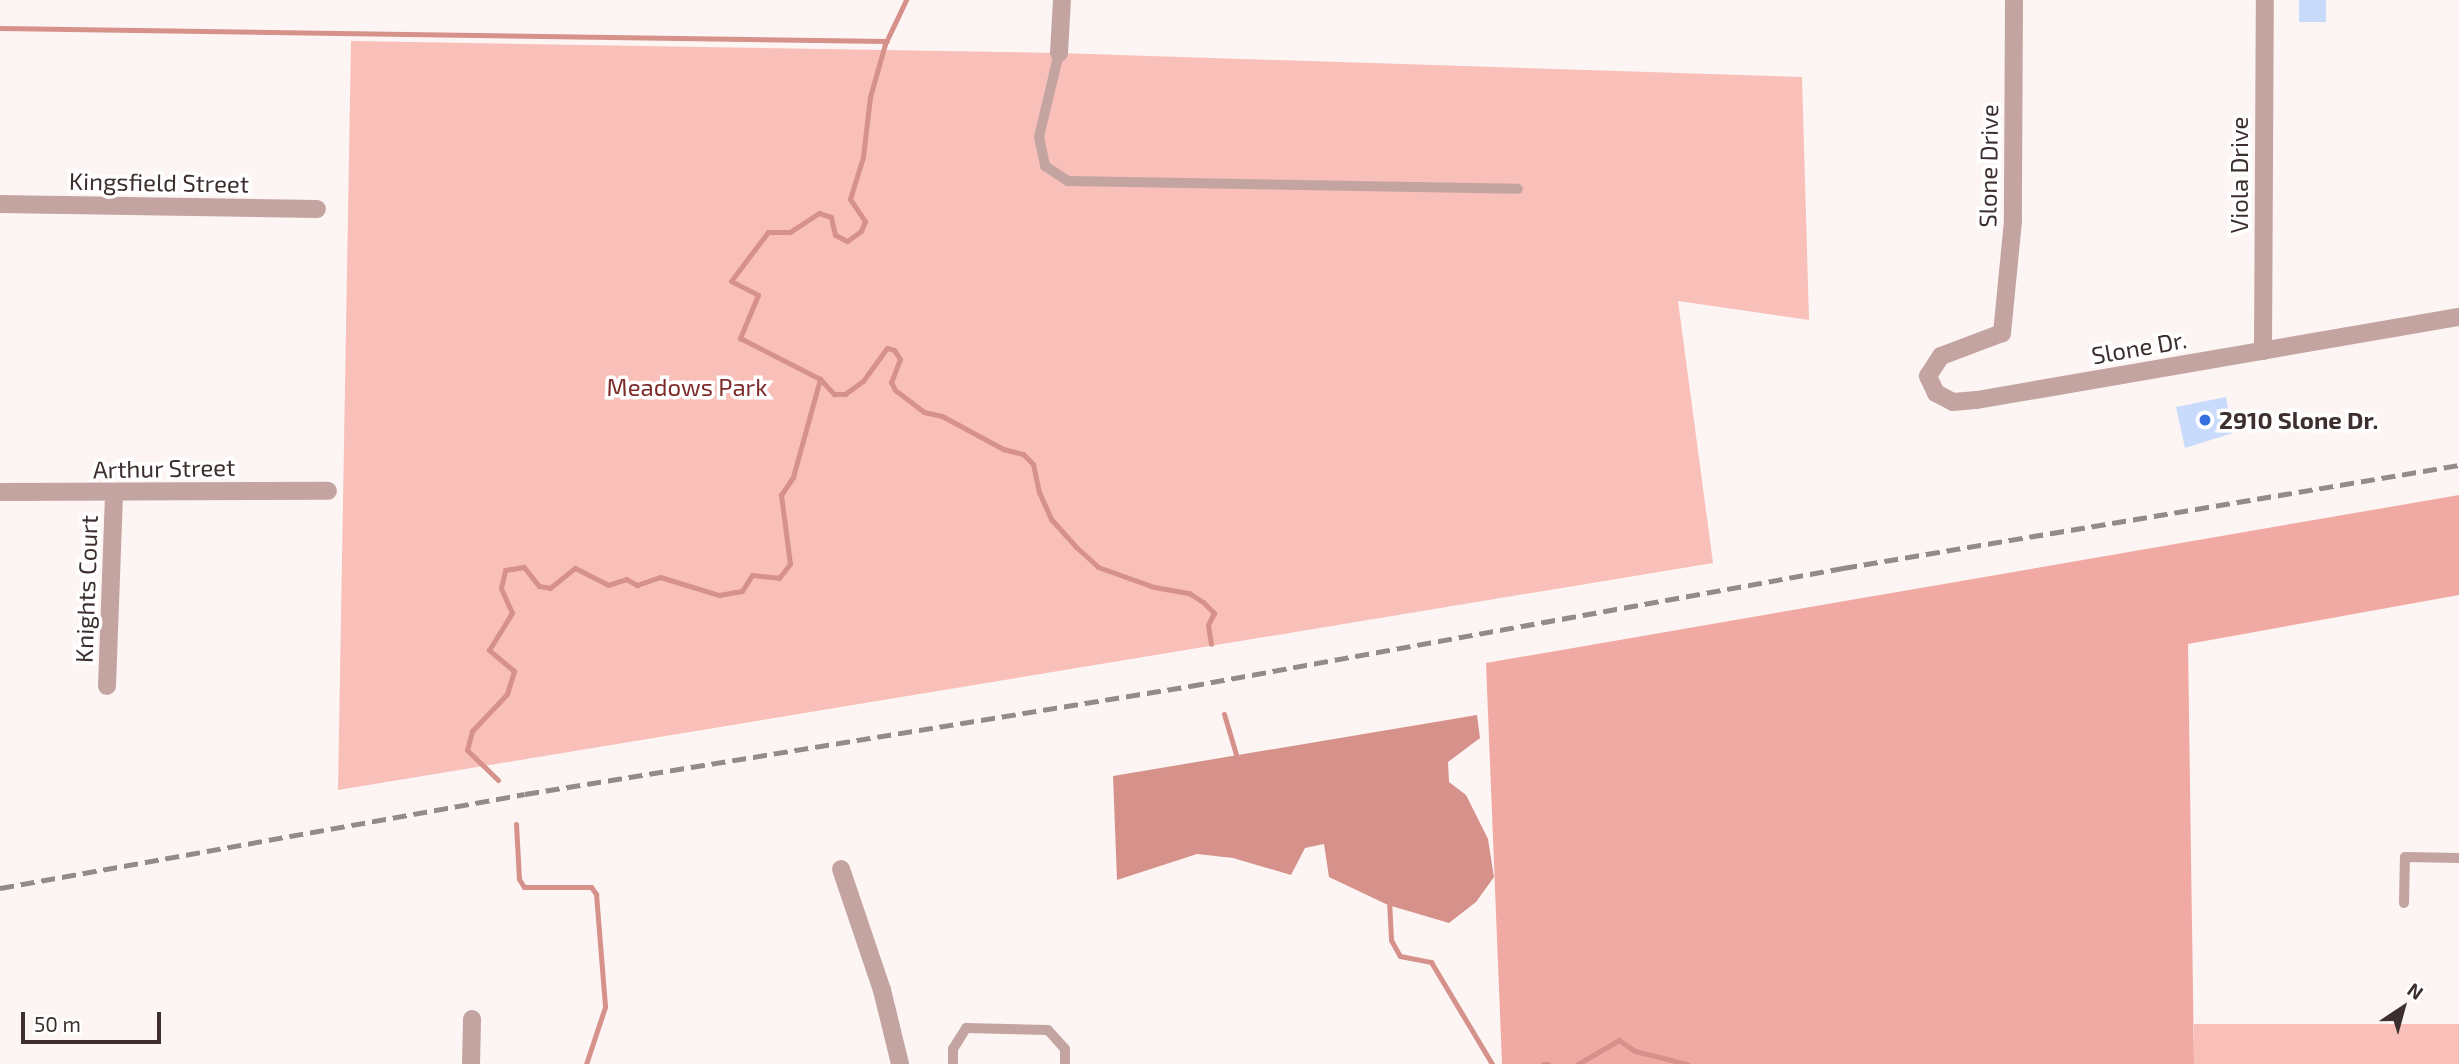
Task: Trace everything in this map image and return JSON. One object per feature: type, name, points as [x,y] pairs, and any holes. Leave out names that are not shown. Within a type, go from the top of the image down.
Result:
[{"type":"street","points":[[1059,53],[1062,0]]},
{"type":"street","name":"Slone Drive","points":[[2002,333],[2013,221],[2014,0]]},
{"type":"street","name":"Viola Drive","points":[[2263,351],[2265,0]]},
{"type":"street","name":"Kingsfield Street","points":[[0,204],[317,209]]},
{"type":"street","name":"Slone Dr.","points":[[2002,333],[1941,356],[1928,376],[1936,393],[1953,402],[1977,400],[2459,317]]},
{"type":"street","name":"Arthur Street","points":[[0,492],[114,494],[328,491]]},
{"type":"street","name":"Knights Court","points":[[107,686],[114,494]]},
{"type":"street","points":[[841,869],[882,990],[900,1064]]},
{"type":"street","points":[[471,1019],[471,1064]]},
{"type":"lane","points":[[1059,53],[1039,138],[1045,166],[1068,181],[1518,189]]},
{"type":"lane","points":[[2404,903],[2405,857],[2459,858]]},
{"type":"lane","points":[[953,1064],[953,1049],[966,1028],[1048,1030],[1065,1049],[1065,1064]]},
{"type":"green space","name":"Meadows Park","points":[[351,41],[1059,53],[1802,77],[1809,320],[1678,301],[1713,563],[338,790]]},
{"type":"green space","points":[[2194,1024],[2459,1024],[2459,1064],[2194,1064]]},
{"type":"shaded area","points":[[2459,495],[2459,595],[2188,644],[2194,1064],[1502,1064],[1486,663]]},
{"type":"shaded area","points":[[1477,715],[1480,738],[1448,762],[1449,782],[1466,795],[1488,839],[1494,877],[1476,902],[1449,923],[1388,905],[1329,877],[1324,844],[1305,848],[1291,875],[1233,858],[1197,854],[1117,880],[1113,776]]},
{"type":"building","points":[[2299,0],[2326,0],[2326,22],[2299,22]]},
{"type":"building","name":"2910 Slone Dr.","points":[[2226,397],[2233,433],[2185,448],[2176,407]]},
{"type":"waterway","points":[[906,0],[885,44],[870,97],[863,157],[850,199],[865,221],[861,231],[847,241],[835,235],[831,217],[819,213],[790,232],[768,232],[731,281],[758,295],[740,338],[820,379],[834,394],[845,394],[863,381],[887,348],[894,350],[900,359],[891,382],[895,390],[924,412],[942,416],[1003,449],[1023,454],[1033,464],[1039,492],[1051,519],[1075,546],[1098,567],[1154,587],[1189,593],[1203,602],[1214,613],[1208,625],[1211,644]]},
{"type":"waterway","points":[[0,28],[887,41]]},
{"type":"waterway","points":[[498,780],[467,750],[472,731],[507,694],[514,671],[489,650],[512,613],[501,588],[505,570],[524,567],[539,586],[550,588],[575,568],[608,585],[626,579],[637,585],[660,577],[719,595],[742,591],[752,575],[779,578],[790,564],[781,495],[793,477],[820,379]]},
{"type":"waterway","points":[[1224,714],[1238,761]]},
{"type":"waterway","points":[[516,824],[519,879],[524,887],[591,887],[596,894],[605,1007],[586,1064]]},
{"type":"waterway","points":[[1389,900],[1391,940],[1400,956],[1431,962],[1492,1064]]},
{"type":"waterway","points":[[1578,1064],[1619,1040],[1635,1051],[1687,1064]]},
{"type":"waterway","points":[[1543,1064],[1548,1064]]},
{"type":"railway","points":[[0,888],[525,794],[1190,686],[1843,568],[2459,465]]},
{"type":"place","name":"2910 Slone Dr.","points":[[2205,420]]}]
